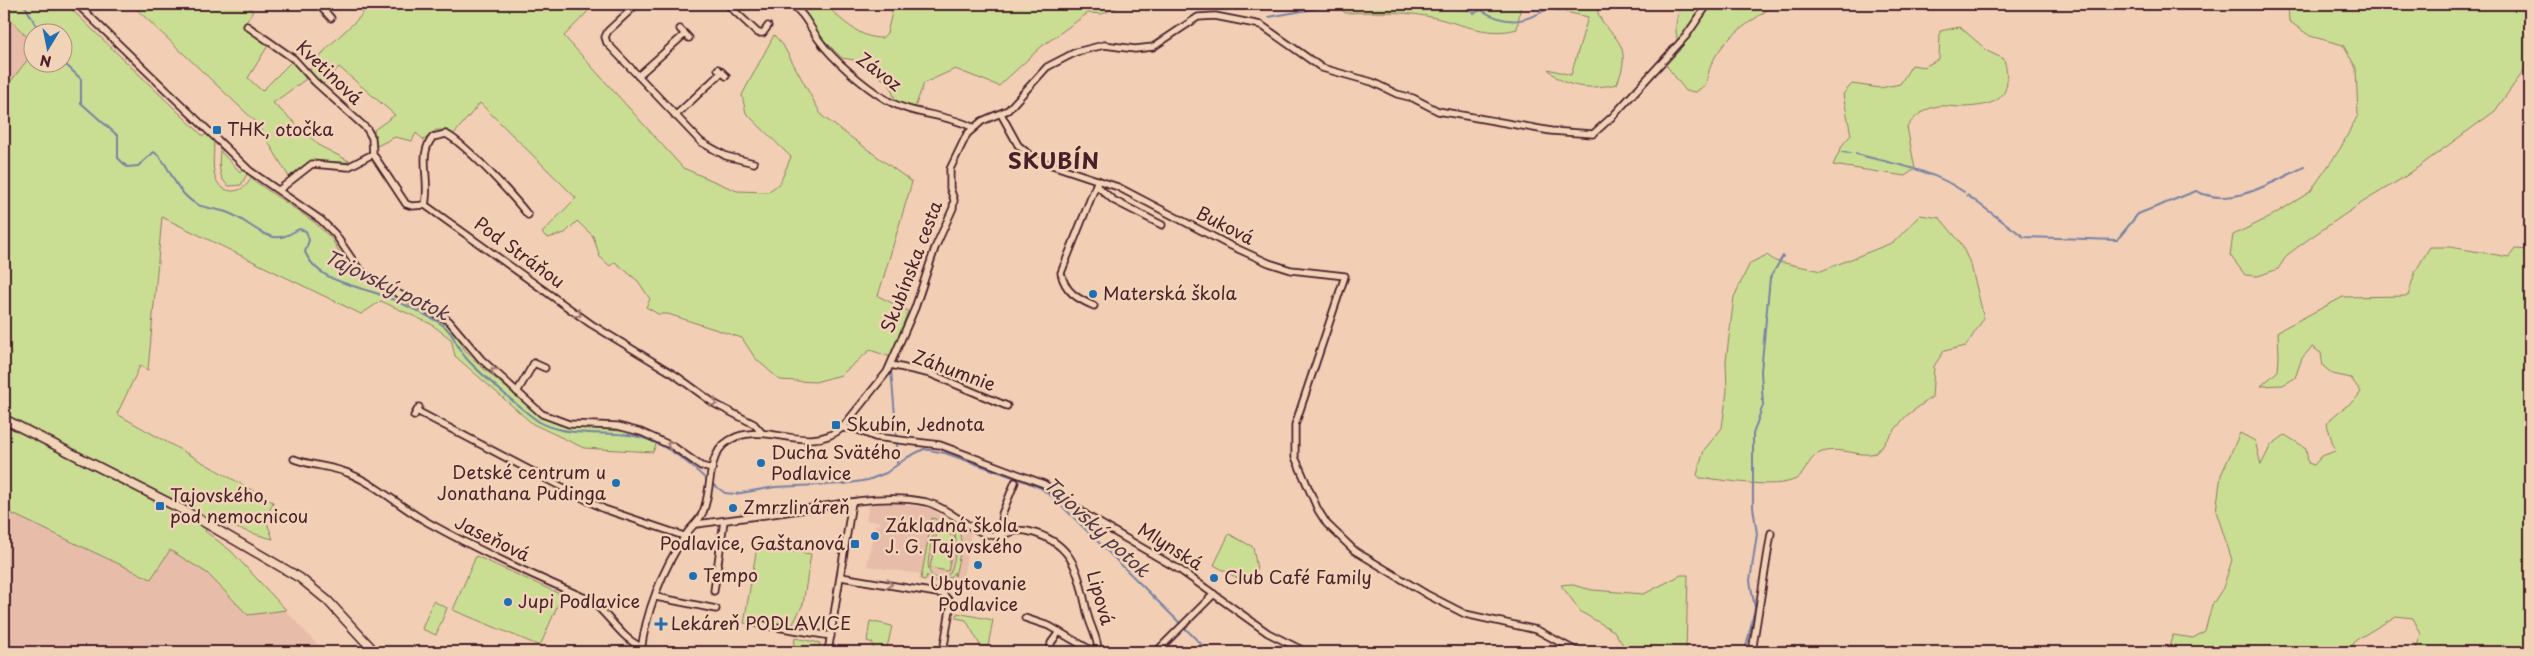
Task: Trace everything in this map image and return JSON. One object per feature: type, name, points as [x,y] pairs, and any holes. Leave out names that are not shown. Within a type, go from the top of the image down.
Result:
[{"type":"main road","points":[[4,419],[178,507],[300,578],[328,601],[375,652]]},
{"type":"street","points":[[77,4],[250,171],[313,214],[335,234],[356,265],[374,282],[449,321],[481,359],[542,414],[554,420],[584,426],[618,426],[641,432],[674,447],[701,466],[712,468]]},
{"type":"street","points":[[318,4],[331,18]]},
{"type":"street","points":[[637,4],[608,31],[605,37],[607,43],[675,116],[709,148],[737,160],[754,163]]},
{"type":"street","points":[[727,4],[758,33],[763,33],[768,26]]},
{"type":"street","name":"Závoz","points":[[791,4],[806,18],[826,48],[886,99],[920,114],[959,121],[972,127]]},
{"type":"street","points":[[972,127],[1001,114],[1015,104],[1044,70],[1058,60],[1097,46],[1154,48],[1190,21],[1206,15],[1261,25],[1322,68],[1413,98],[1428,107],[1450,115],[1551,131],[1593,134],[1613,116],[1686,36],[1708,4]]},
{"type":"street","name":"Kvetinová","points":[[247,26],[286,52],[315,82],[367,129],[372,138],[373,154],[406,204],[412,206],[425,204]]},
{"type":"street","points":[[638,76],[684,34]]},
{"type":"street","points":[[675,116],[722,72]]},
{"type":"street","name":"Buková","points":[[1001,114],[1010,134],[1026,154],[1034,159],[1097,182],[1118,187],[1268,264],[1291,270],[1345,276],[1295,425],[1296,457],[1302,477],[1326,524],[1355,551],[1428,595],[1466,614],[1537,630],[1578,652]]},
{"type":"street","name":"Skubínska cesta","points":[[697,524],[709,492],[712,468],[717,451],[728,440],[746,434],[762,433],[814,440],[834,434],[842,428],[880,382],[890,365],[915,308],[935,248],[953,208],[954,200],[950,188],[950,169],[972,127]]},
{"type":"street","name":"Pod Stráňou","points":[[528,215],[469,154],[446,134],[433,137],[425,149],[424,156],[428,184],[425,204],[591,324],[675,375],[715,404],[754,424],[762,433]]},
{"type":"street","points":[[278,190],[312,164],[348,167],[373,154]]},
{"type":"street","points":[[1094,306],[1072,295],[1061,273],[1097,182]]},
{"type":"street","name":"Buková","points":[[1097,182],[1113,200],[1162,225]]},
{"type":"street","points":[[517,392],[533,362],[545,368]]},
{"type":"street","name":"Záhumnie","points":[[890,365],[931,374],[1007,406]]},
{"type":"street","points":[[417,411],[604,509],[684,536]]},
{"type":"street","name":"Mlynská","points":[[842,428],[897,440],[940,445],[1044,484],[1089,517],[1159,557],[1268,633],[1306,652]]},
{"type":"street","name":"Jaseňová","points":[[294,458],[308,464],[349,474],[372,485],[428,523],[513,566],[590,600],[600,607],[642,649]]},
{"type":"street","points":[[1004,534],[1002,514],[1015,482]]},
{"type":"street","name":"Lipová","points":[[697,524],[881,499],[928,502],[978,531],[994,536],[1017,530],[1035,534],[1052,541],[1064,550],[1074,564],[1081,581],[1098,652]]},
{"type":"street","points":[[828,652],[852,502]]},
{"type":"street","points":[[714,591],[724,521]]},
{"type":"street","points":[[642,649],[656,597],[684,536],[697,524]]},
{"type":"street","points":[[1752,652],[1771,533]]},
{"type":"street","points":[[841,576],[943,594],[951,603],[943,652]]},
{"type":"street","points":[[1156,652],[1214,594]]},
{"type":"street","points":[[656,597],[716,609]]},
{"type":"street","name":"Lipová","points":[[1025,618],[1044,623],[1094,652]]},
{"type":"street","points":[[758,624],[831,636]]},
{"type":"street","points":[[1050,652],[1051,643],[1059,632]]},
{"type":"shaded area","points":[[4,13],[22,32],[22,67],[4,90]]},
{"type":"shaded area","points":[[4,435],[231,551],[324,652],[4,652]]},
{"type":"shaded area","points":[[897,503],[929,508],[971,533],[963,578],[947,585],[920,580],[920,574],[867,566],[875,524],[880,525],[880,522],[866,520],[869,504]]},
{"type":"green space","points":[[4,4],[66,4],[203,136],[207,134],[214,141],[214,173],[218,184],[223,188],[229,191],[240,189],[250,181],[252,174],[255,177],[253,180],[314,222],[331,238],[346,263],[380,286],[379,289],[442,319],[455,332],[465,350],[475,361],[539,416],[560,425],[629,432],[657,442],[653,452],[584,448],[533,424],[455,356],[451,339],[431,324],[381,301],[361,314],[162,217],[148,370],[140,366],[117,414],[273,502],[266,520],[273,539],[211,521],[205,531],[231,551],[286,610],[248,615],[207,573],[170,550],[151,579],[4,510],[4,90],[22,67],[22,72],[72,72],[72,22],[22,22],[22,32],[4,13]]},
{"type":"green space","points":[[131,4],[245,4],[253,11],[243,27],[269,44],[248,78],[262,91],[292,61],[306,79],[273,103],[320,146],[351,162],[308,162],[289,177],[257,123]]},
{"type":"green space","points":[[368,4],[595,4],[564,36],[683,168],[737,191],[768,192],[780,183],[791,157],[746,113],[742,95],[774,35],[783,45],[822,116],[912,182],[878,296],[908,311],[891,357],[870,350],[841,375],[815,382],[780,380],[755,358],[742,338],[668,314],[658,314],[646,307],[650,299],[638,281],[615,262],[610,266],[600,257],[593,236],[577,221],[565,233],[548,238],[542,233],[576,198],[480,103],[454,134],[447,130],[436,130],[424,140],[416,133],[412,141],[395,137],[377,146],[374,130],[395,115],[339,67],[323,84],[309,71],[327,48],[360,17]]},
{"type":"green space","points":[[788,4],[804,6],[825,4],[851,27],[866,35],[882,38],[887,33],[894,4],[1124,4],[1102,14],[1088,13],[1042,46],[999,86],[955,69],[924,83],[914,110],[896,102],[889,83],[854,60],[842,58]]},
{"type":"green space","points":[[1338,4],[1521,4],[1517,29],[1494,31],[1471,28],[1416,14],[1386,12],[1345,13]]},
{"type":"green space","points":[[1530,4],[1596,4],[1604,24],[1621,46],[1623,55],[1622,68],[1617,84],[1598,87],[1580,86],[1563,81],[1555,76],[1548,69],[1571,75],[1588,17]]},
{"type":"green space","points":[[1684,4],[1776,4],[1732,36],[1715,57],[1709,69],[1706,84],[1696,92],[1686,91],[1666,65],[1680,50],[1676,26],[1680,9]]},
{"type":"green space","points":[[2288,4],[2530,4],[2530,62],[2495,111],[2406,176],[2310,238],[2287,255],[2278,269],[2258,276],[2245,275],[2230,255],[2233,235],[2268,218],[2310,192],[2340,149],[2358,115],[2356,68],[2343,45],[2310,36],[2289,21]]},
{"type":"green space","points":[[1960,27],[1989,52],[2004,59],[2007,82],[2001,97],[1986,104],[1975,106],[1938,106],[1928,109],[1917,116],[1907,127],[1915,169],[1905,176],[1833,165],[1843,144],[1851,135],[1843,94],[1852,84],[1880,88],[1900,84],[1912,65],[1924,67],[1939,59],[1940,31]]},
{"type":"green space","points":[[220,145],[224,149],[221,152],[240,172],[243,170],[247,174],[241,185],[229,186],[222,178],[220,173]]},
{"type":"green space","points":[[1920,215],[1940,218],[1960,242],[1971,265],[1984,318],[1966,346],[1944,351],[1934,366],[1932,397],[1906,416],[1876,453],[1863,454],[1836,450],[1822,452],[1814,457],[1803,473],[1796,479],[1776,484],[1700,478],[1697,475],[1704,450],[1722,428],[1727,391],[1726,361],[1734,297],[1750,263],[1767,255],[1775,261],[1821,271],[1894,242]]},
{"type":"green space","points":[[2430,247],[2450,247],[2509,257],[2515,249],[2530,250],[2530,652],[2419,652],[2416,649],[2421,634],[2413,618],[2396,616],[2356,640],[2348,652],[2167,652],[2173,635],[2193,638],[2205,631],[2212,605],[2223,588],[2232,560],[2216,511],[2221,475],[2240,433],[2255,441],[2261,465],[2271,445],[2285,435],[2306,448],[2308,463],[2314,465],[2322,456],[2335,451],[2327,424],[2361,392],[2351,378],[2333,374],[2323,366],[2321,353],[2312,347],[2302,358],[2295,378],[2283,385],[2261,386],[2278,371],[2278,331],[2343,297],[2408,296],[2415,272]]},
{"type":"green space","points":[[932,518],[936,519],[936,525],[943,522],[952,523],[957,528],[961,540],[955,576],[954,572],[948,579],[941,581],[934,580],[927,575],[925,580],[921,579]],"holes":[[[944,525],[953,528],[956,537],[953,565],[948,575],[938,578],[933,576],[928,566],[934,532]]]},
{"type":"green space","points":[[937,532],[955,536],[948,571],[930,568]]},
{"type":"green space","points":[[1229,534],[1253,547],[1257,569],[1246,583],[1214,565]]},
{"type":"green space","points":[[757,547],[811,554],[803,604],[790,630],[744,623]]},
{"type":"green space","name":"Jupi Podlavice","points":[[476,556],[562,595],[540,646],[453,610]]},
{"type":"green space","points":[[1681,575],[1688,575],[1686,652],[1632,652],[1625,648],[1614,631],[1581,612],[1561,585],[1569,584],[1592,590],[1644,594]]},
{"type":"green space","points":[[433,601],[447,608],[436,635],[422,629]]},
{"type":"green space","points":[[957,613],[993,620],[988,646],[980,645],[966,620],[956,618]]},
{"type":"green space","points":[[870,621],[892,626],[886,652],[874,652],[873,643],[867,641]]},
{"type":"green space","points":[[795,638],[820,643],[818,652],[793,651]]},
{"type":"waterway","name":"Tajovský potok","points":[[19,4],[25,6],[34,22]]},
{"type":"waterway","points":[[1269,17],[1341,4]]},
{"type":"waterway","points":[[1459,4],[1474,13],[1481,10],[1492,16],[1511,20],[1519,20],[1537,15],[1556,4]]},
{"type":"waterway","name":"Tajovský potok","points":[[72,70],[81,79],[81,103],[118,136],[118,158],[127,167],[138,166],[154,152],[163,161],[181,190],[195,203],[232,214],[264,234],[274,237],[285,236],[299,229],[306,231],[309,240],[305,252],[318,270],[337,281],[402,303],[442,324],[451,333],[462,353],[471,364],[516,404],[543,424],[553,428],[586,433],[640,437],[672,452],[707,480]]},
{"type":"waterway","points":[[1842,152],[1850,153]]},
{"type":"waterway","points":[[1856,154],[1898,164],[1925,173],[1939,178],[1964,192]]},
{"type":"waterway","points":[[1967,195],[2024,237],[2117,240],[2138,214],[2196,191],[2209,196],[2237,195],[2265,186],[2304,167]]},
{"type":"waterway","points":[[1745,652],[1755,608],[1750,581],[1757,534],[1753,507],[1753,434],[1763,405],[1761,371],[1770,278],[1783,256]]},
{"type":"waterway","points":[[891,370],[897,438]]},
{"type":"waterway","points":[[897,442],[897,463]]},
{"type":"waterway","name":"Tajovský potok","points":[[711,483],[725,493],[735,494],[775,487],[844,484],[868,480],[886,473],[908,457],[924,449],[945,453],[1041,488],[1056,500],[1209,652]]},
{"type":"place","name":"THK, otočka","points":[[217,130]]},
{"type":"place","name":"Materská škola","points":[[1093,294]]},
{"type":"place","name":"Skubín, Jednota","points":[[836,425]]},
{"type":"place","name":"Ducha Svätého Podlavice","points":[[761,463]]},
{"type":"place","name":"Detské centrum u Jonathana Pudinga","points":[[616,483]]},
{"type":"place","name":"Tajovského, pod nemocnicou","points":[[160,506]]},
{"type":"place","name":"Zmrzlináreň","points":[[733,508]]},
{"type":"place","name":"Základná škola J. G. Tajovského","points":[[875,536]]},
{"type":"place","name":"Podlavice, Gaštanová","points":[[855,544]]},
{"type":"place","name":"Ubytovanie Podlavice","points":[[978,565]]},
{"type":"place","name":"Tempo","points":[[693,576]]},
{"type":"place","name":"Club Café Family","points":[[1214,578]]},
{"type":"place","name":"Jupi Podlavice","points":[[508,602]]},
{"type":"place","name":"Lekáreň PODLAVICE","points":[[661,624]]},
{"type":"district","name":"SKUBÍN","points":[[1054,161]]}]
